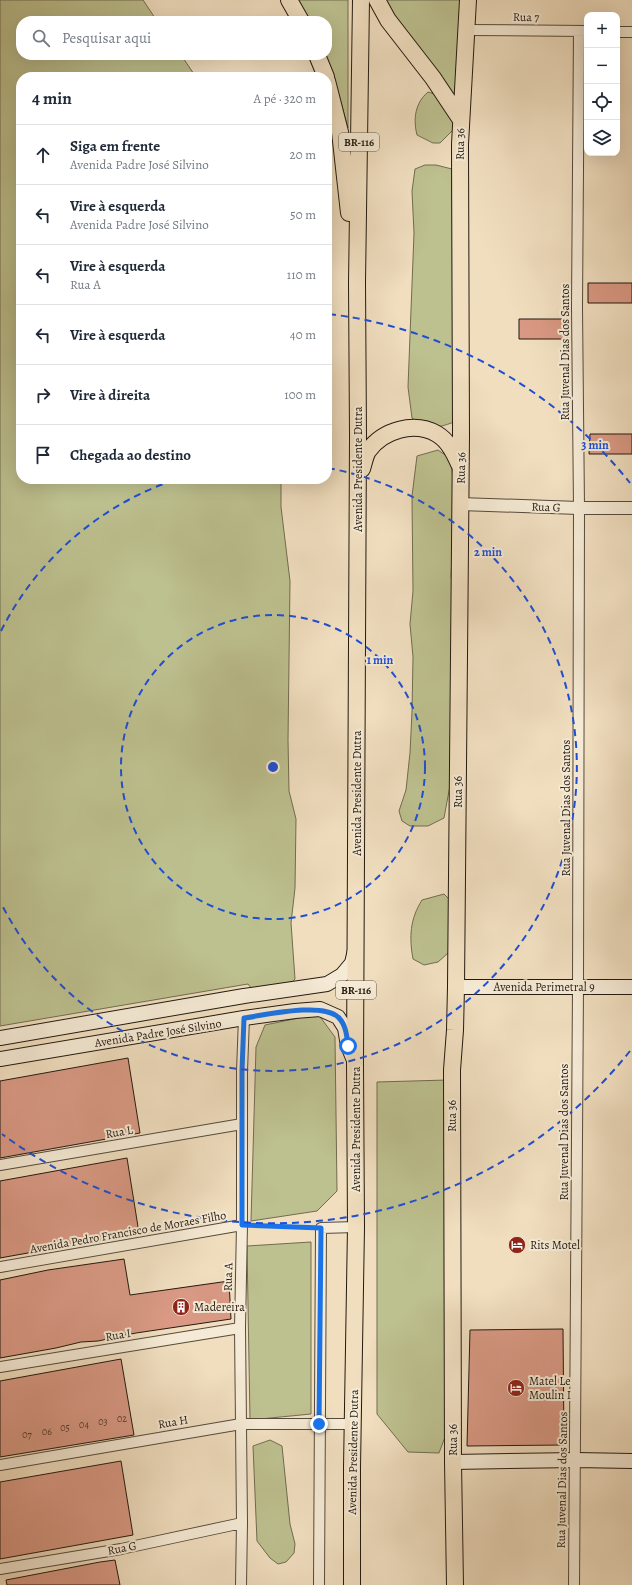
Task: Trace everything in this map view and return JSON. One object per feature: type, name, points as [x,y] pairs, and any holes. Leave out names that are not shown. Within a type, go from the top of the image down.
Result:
[{"type":"highway","points":[[289,0],[298,16]]},
{"type":"highway","name":"Avenida Presidente Dutra","points":[[352,1585],[356,1227],[355,1063],[358,483],[357,283],[361,0]]},
{"type":"highway","points":[[377,0],[388,20],[433,78],[461,120]]},
{"type":"highway","name":"Rua 36","points":[[455,1585],[453,1462],[452,1070],[456,987],[461,468],[461,120],[468,0]]},
{"type":"highway","points":[[319,60],[324,72]]},
{"type":"highway","points":[[332,101],[340,132],[357,283]]},
{"type":"highway","points":[[358,483],[367,452],[382,437],[398,429],[417,428],[438,434],[453,450],[461,468]]},
{"type":"main road","name":"Avenida Padre José Silvino","points":[[0,1038],[244,996],[327,984],[342,976],[352,963],[356,944]]},
{"type":"main road","name":"Avenida Perimetral 9","points":[[456,987],[632,987]]},
{"type":"main road","name":"Avenida Padre José Silvino","points":[[0,1059],[244,1018],[320,1009],[338,1017],[345,1028],[348,1046],[355,1063]]},
{"type":"main road","points":[[453,1462],[576,1460],[632,1461]]},
{"type":"street","name":"Rua 7","points":[[466,30],[583,31]]},
{"type":"street","name":"Rua Juvenal Dias dos Santos","points":[[574,1585],[578,988],[579,508],[577,307],[583,31]]},
{"type":"street","points":[[620,32],[632,32]]},
{"type":"street","name":"Rua G","points":[[460,504],[579,508],[632,508]]},
{"type":"street","name":"Rua A","points":[[241,1585],[242,1523],[240,1328],[242,1071],[244,1018]]},
{"type":"street","name":"Rua L","points":[[0,1165],[242,1124]]},
{"type":"street","name":"Avenida Pedro Francisco de Moraes Filho","points":[[0,1267],[242,1225]]},
{"type":"street","points":[[319,1585],[321,1228],[356,1227]]},
{"type":"street","name":"Rua I","points":[[0,1367],[240,1328]]},
{"type":"street","name":"Rua H","points":[[0,1466],[241,1424],[353,1424]]},
{"type":"street","name":"Rua G","points":[[0,1568],[121,1549],[242,1523]]},
{"type":"path","name":"Avenida Pedro Francisco de Moraes Filho","points":[[242,1225],[321,1228]]},
{"type":"green space","points":[[0,0],[143,0],[154,16],[16,16],[16,60],[184,60],[193,72],[16,72],[16,484],[281,484],[281,507],[290,581],[288,740],[289,791],[296,819],[295,888],[291,923],[295,979],[288,987],[256,994],[248,984],[0,1026]]},
{"type":"green space","points":[[297,0],[348,0],[348,128],[333,73],[326,60],[332,60],[332,16],[305,16]]},
{"type":"green space","points":[[381,0],[462,0],[459,114]]},
{"type":"green space","points":[[428,92],[435,94],[453,118],[454,129],[440,143],[433,143],[417,135],[415,123],[416,112],[420,101]]},
{"type":"green space","points":[[425,165],[436,165],[452,169],[454,422],[437,427],[428,426],[412,418],[408,387],[414,233],[412,191],[415,169]]},
{"type":"green space","points":[[438,450],[451,459],[455,501],[451,576],[456,611],[456,753],[444,818],[428,826],[410,826],[402,821],[399,811],[406,790],[412,712],[413,657],[410,624],[413,591],[412,496],[417,456]]},
{"type":"green space","points":[[444,894],[453,903],[456,946],[438,962],[424,965],[413,959],[411,936],[413,921],[422,900]]},
{"type":"green space","points":[[318,1014],[335,1037],[337,1191],[317,1211],[251,1221],[256,1047],[265,1025]]},
{"type":"green space","points":[[447,1080],[448,1429],[439,1453],[408,1452],[377,1414],[377,1082]]},
{"type":"green space","points":[[311,1242],[311,1414],[250,1420],[247,1246]]},
{"type":"green space","points":[[270,1440],[282,1446],[290,1524],[295,1544],[294,1553],[286,1562],[278,1564],[270,1558],[257,1541],[253,1446]]},
{"type":"building","points":[[588,283],[632,283],[632,303],[588,303]]},
{"type":"building","points":[[519,319],[567,319],[567,339],[519,339]]},
{"type":"building","points":[[590,434],[632,434],[632,454],[589,454]]},
{"type":"building","points":[[128,1058],[140,1133],[0,1158],[0,1081]]},
{"type":"building","points":[[127,1158],[139,1233],[0,1258],[0,1181]]},
{"type":"building","points":[[124,1259],[130,1295],[229,1281],[231,1319],[136,1333],[98,1341],[81,1342],[0,1358],[0,1280],[48,1270]]},
{"type":"building","name":"Matel Le Moulin I","points":[[563,1329],[564,1445],[467,1446],[470,1330]]},
{"type":"building","points":[[121,1359],[134,1435],[0,1457],[0,1381]]},
{"type":"building","points":[[121,1461],[133,1535],[0,1559],[0,1482]]},
{"type":"building","points":[[115,1560],[120,1585],[7,1585],[6,1580]]},
{"type":"place","name":"Rits Motel","points":[[517,1245]]},
{"type":"place","name":"Madereira","points":[[181,1307]]},
{"type":"place","name":"Matel Le Moulin I","points":[[516,1388]]},
{"type":"route","points":[[319,1424],[321,1228],[242,1225],[242,1071],[244,1018],[320,1009],[338,1017],[345,1028],[348,1046]]}]
